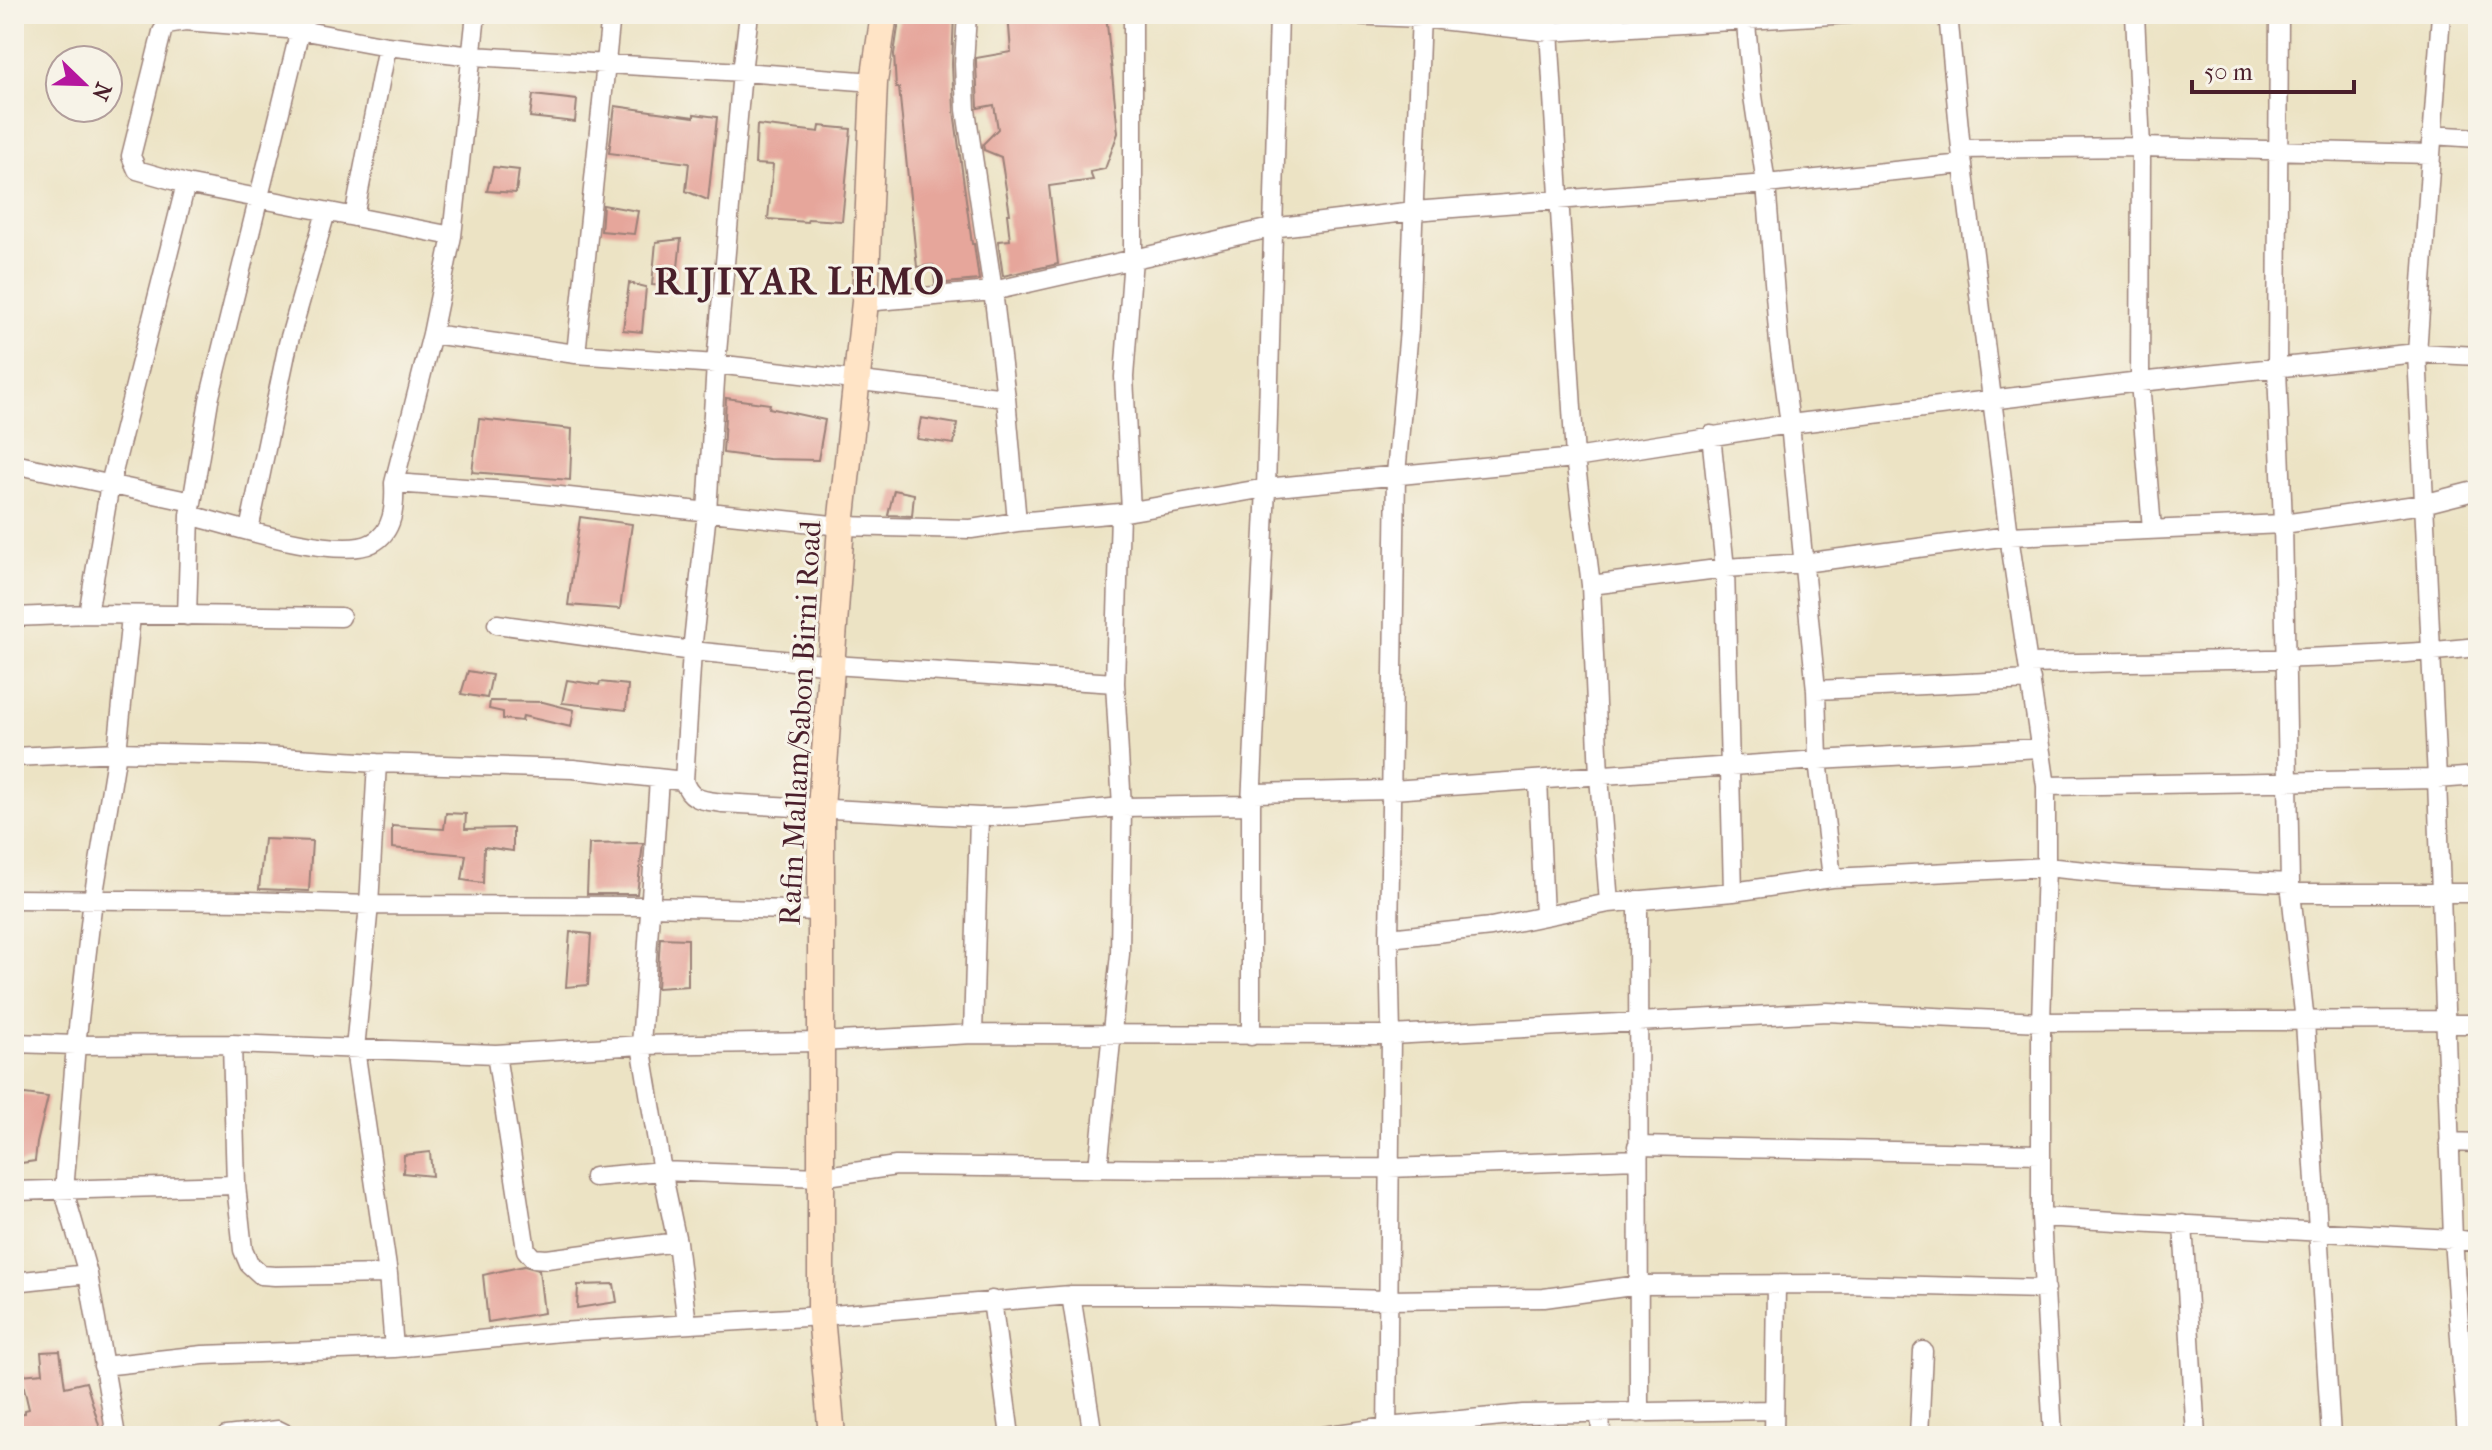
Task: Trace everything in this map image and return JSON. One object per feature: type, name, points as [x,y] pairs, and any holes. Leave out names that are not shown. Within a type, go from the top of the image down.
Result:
[{"type":"street","points":[[14,464],[110,484],[249,530],[298,542],[345,550],[372,543],[388,527],[395,507],[394,483],[432,334],[452,236],[476,14]]},
{"type":"street","points":[[576,354],[611,14]]},
{"type":"street","points":[[749,14],[716,364],[707,512],[692,651],[684,781],[687,793],[698,800],[979,817],[1028,816],[1818,760],[2040,748]]},
{"type":"street","name":"Rafin Mallam/Sabon Birni Road","points":[[832,1436],[821,1316],[821,809],[841,526],[865,302],[874,82],[884,14]]},
{"type":"street","points":[[967,14],[964,64],[966,110],[993,291],[1017,522]]},
{"type":"street","points":[[1098,1168],[1120,954],[1122,807],[1115,683],[1125,512],[1124,377],[1133,258],[1133,14]]},
{"type":"street","points":[[1251,1036],[1252,799],[1266,488],[1279,14]]},
{"type":"street","points":[[1325,14],[1548,23],[1849,14]]},
{"type":"street","points":[[1948,14],[1962,156],[2009,536],[2046,786],[2041,1217],[2053,1436]]},
{"type":"street","points":[[2135,14],[2141,147],[2140,382],[2152,529]]},
{"type":"street","points":[[2279,14],[2277,369],[2291,888],[2305,1022],[2331,1436]]},
{"type":"street","points":[[2441,14],[2417,353],[2437,779],[2453,1239],[2467,1436]]},
{"type":"street","points":[[1387,1432],[1389,938],[1396,474],[1409,330],[1421,16]]},
{"type":"street","points":[[1746,18],[1766,184],[1779,343],[1816,690],[1818,760],[1832,878]]},
{"type":"street","points":[[452,236],[186,184],[137,170],[131,156],[162,32],[167,24],[185,21],[301,22],[387,46],[473,56],[874,82]]},
{"type":"street","points":[[187,616],[191,509],[209,400],[301,22]]},
{"type":"street","points":[[1548,23],[1575,458],[1591,585],[1599,776],[1609,903]]},
{"type":"street","points":[[354,217],[387,46]]},
{"type":"street","points":[[2431,135],[2478,138]]},
{"type":"street","points":[[865,302],[993,291],[1271,228],[1414,211],[1766,184],[1962,156],[2141,147],[2431,154]]},
{"type":"street","points":[[88,614],[110,484],[186,184]]},
{"type":"street","points":[[249,530],[288,344],[326,212]]},
{"type":"street","points":[[432,334],[576,354],[716,364],[1006,398]]},
{"type":"street","points":[[394,483],[522,492],[841,526],[971,529],[1125,512],[1266,488],[1575,458],[1790,424],[2140,382],[2417,353],[2478,356]]},
{"type":"street","points":[[1711,435],[1725,568],[1733,892]]},
{"type":"street","points":[[1591,585],[1725,568],[1803,563],[2009,536],[2283,524],[2423,504],[2478,490]]},
{"type":"street","points":[[14,617],[88,614],[341,617]]},
{"type":"street","points":[[116,1436],[88,1274],[64,1191],[76,1045],[93,899],[117,752],[131,616]]},
{"type":"street","points":[[497,624],[692,651],[833,665],[1115,683]]},
{"type":"street","points":[[1816,690],[2030,672],[2478,647]]},
{"type":"street","points":[[14,757],[117,752],[248,755],[377,763],[573,769],[684,781]]},
{"type":"street","points":[[377,763],[369,905],[355,1049],[388,1274],[394,1348]]},
{"type":"street","points":[[2046,786],[2478,776]]},
{"type":"street","points":[[659,779],[641,1045],[677,1242],[687,1324]]},
{"type":"street","points":[[1538,780],[1544,916]]},
{"type":"street","points":[[973,1034],[979,817]]},
{"type":"street","points":[[1389,938],[1491,927],[1609,903],[1733,892],[1832,878],[2046,867],[2291,888],[2478,893]]},
{"type":"street","points":[[14,899],[651,906],[821,911]]},
{"type":"street","points":[[1638,900],[1639,1413]]},
{"type":"street","points":[[14,1043],[232,1044],[496,1054],[641,1045],[820,1042],[973,1034],[1391,1035],[1827,1012],[2041,1022],[2478,1024]]},
{"type":"street","points":[[232,1044],[236,1185],[243,1250],[249,1264],[261,1275],[388,1274]]},
{"type":"street","points":[[496,1054],[526,1250],[533,1258],[547,1259],[677,1242]]},
{"type":"street","points":[[2449,1142],[2478,1143]]},
{"type":"street","points":[[594,1177],[662,1171],[820,1177],[896,1166],[1389,1168],[1637,1152],[2041,1154]]},
{"type":"street","points":[[14,1191],[236,1185]]},
{"type":"street","points":[[2041,1217],[2478,1242]]},
{"type":"street","points":[[2183,1224],[2196,1436]]},
{"type":"street","points":[[14,1282],[88,1274]]},
{"type":"street","points":[[103,1366],[203,1355],[394,1348],[560,1332],[821,1316],[1071,1295],[1387,1300],[1544,1298],[1639,1285],[2046,1289]]},
{"type":"street","points":[[1774,1436],[1776,1285]]},
{"type":"street","points":[[1071,1295],[1093,1436]]},
{"type":"street","points":[[992,1300],[1010,1436]]},
{"type":"street","points":[[1919,1436],[1923,1351]]},
{"type":"street","points":[[1323,1436],[1387,1432],[1523,1414],[1774,1410]]},
{"type":"street","points":[[1600,1412],[1601,1436]]},
{"type":"street","points":[[226,1436],[278,1430],[290,1436]]},
{"type":"building","points":[[900,14],[954,14],[954,111],[979,280],[935,284],[933,265],[917,267],[899,88],[896,88],[894,54]]},
{"type":"building","points":[[1008,14],[1106,14],[1118,133],[1105,169],[1090,172],[1093,180],[1049,186],[1058,264],[1003,276],[998,241],[1010,240],[1007,214],[1010,214],[1001,157],[984,150],[983,144],[998,129],[994,105],[978,108],[976,58],[1011,52]]},
{"type":"building","points":[[533,95],[577,100],[575,122],[530,117]]},
{"type":"building","points":[[615,106],[694,117],[694,114],[717,117],[708,200],[686,191],[689,163],[609,153]]},
{"type":"building","points":[[757,125],[819,132],[820,126],[851,129],[842,221],[768,219],[773,165],[755,164]]},
{"type":"building","points":[[493,167],[519,170],[516,193],[487,191]]},
{"type":"building","points":[[603,205],[638,211],[634,234],[601,231]]},
{"type":"building","points":[[681,239],[676,286],[652,285],[656,242]]},
{"type":"building","points":[[629,283],[646,287],[642,332],[623,330]]},
{"type":"building","points":[[726,398],[770,404],[769,408],[825,420],[818,460],[769,459],[723,453]]},
{"type":"building","points":[[921,418],[957,424],[954,444],[917,439]]},
{"type":"building","points":[[479,419],[572,429],[570,480],[472,472]]},
{"type":"building","points":[[894,490],[914,494],[912,516],[888,515]]},
{"type":"building","points":[[580,517],[632,524],[620,609],[568,605]]},
{"type":"building","points":[[468,671],[492,675],[487,698],[461,694]]},
{"type":"building","points":[[567,680],[628,685],[626,710],[562,703]]},
{"type":"building","points":[[490,701],[543,702],[574,710],[571,727],[523,716],[522,721],[503,719],[503,712],[489,709]]},
{"type":"building","points":[[446,813],[466,814],[465,829],[513,828],[513,851],[484,847],[483,883],[462,880],[466,855],[392,848],[392,826],[444,829]]},
{"type":"building","points":[[264,839],[312,841],[309,891],[259,889]]},
{"type":"building","points":[[643,843],[637,894],[587,894],[589,844]]},
{"type":"building","points":[[570,932],[591,934],[588,985],[566,987]]},
{"type":"building","points":[[660,938],[688,939],[688,986],[657,988]]},
{"type":"building","points":[[14,1095],[48,1097],[35,1161],[14,1164],[17,1134],[14,1135]]},
{"type":"building","points":[[430,1152],[432,1176],[403,1173],[404,1155]]},
{"type":"building","points":[[524,1266],[539,1270],[544,1313],[488,1322],[483,1275]]},
{"type":"building","points":[[614,1284],[617,1302],[577,1308],[578,1285]]},
{"type":"building","points":[[60,1351],[65,1387],[86,1382],[101,1432],[74,1436],[14,1436],[14,1414],[25,1413],[29,1409],[21,1375],[43,1373],[41,1352]]},
{"type":"district","name":"RIJIYAR LEMO","points":[[800,281]]}]
